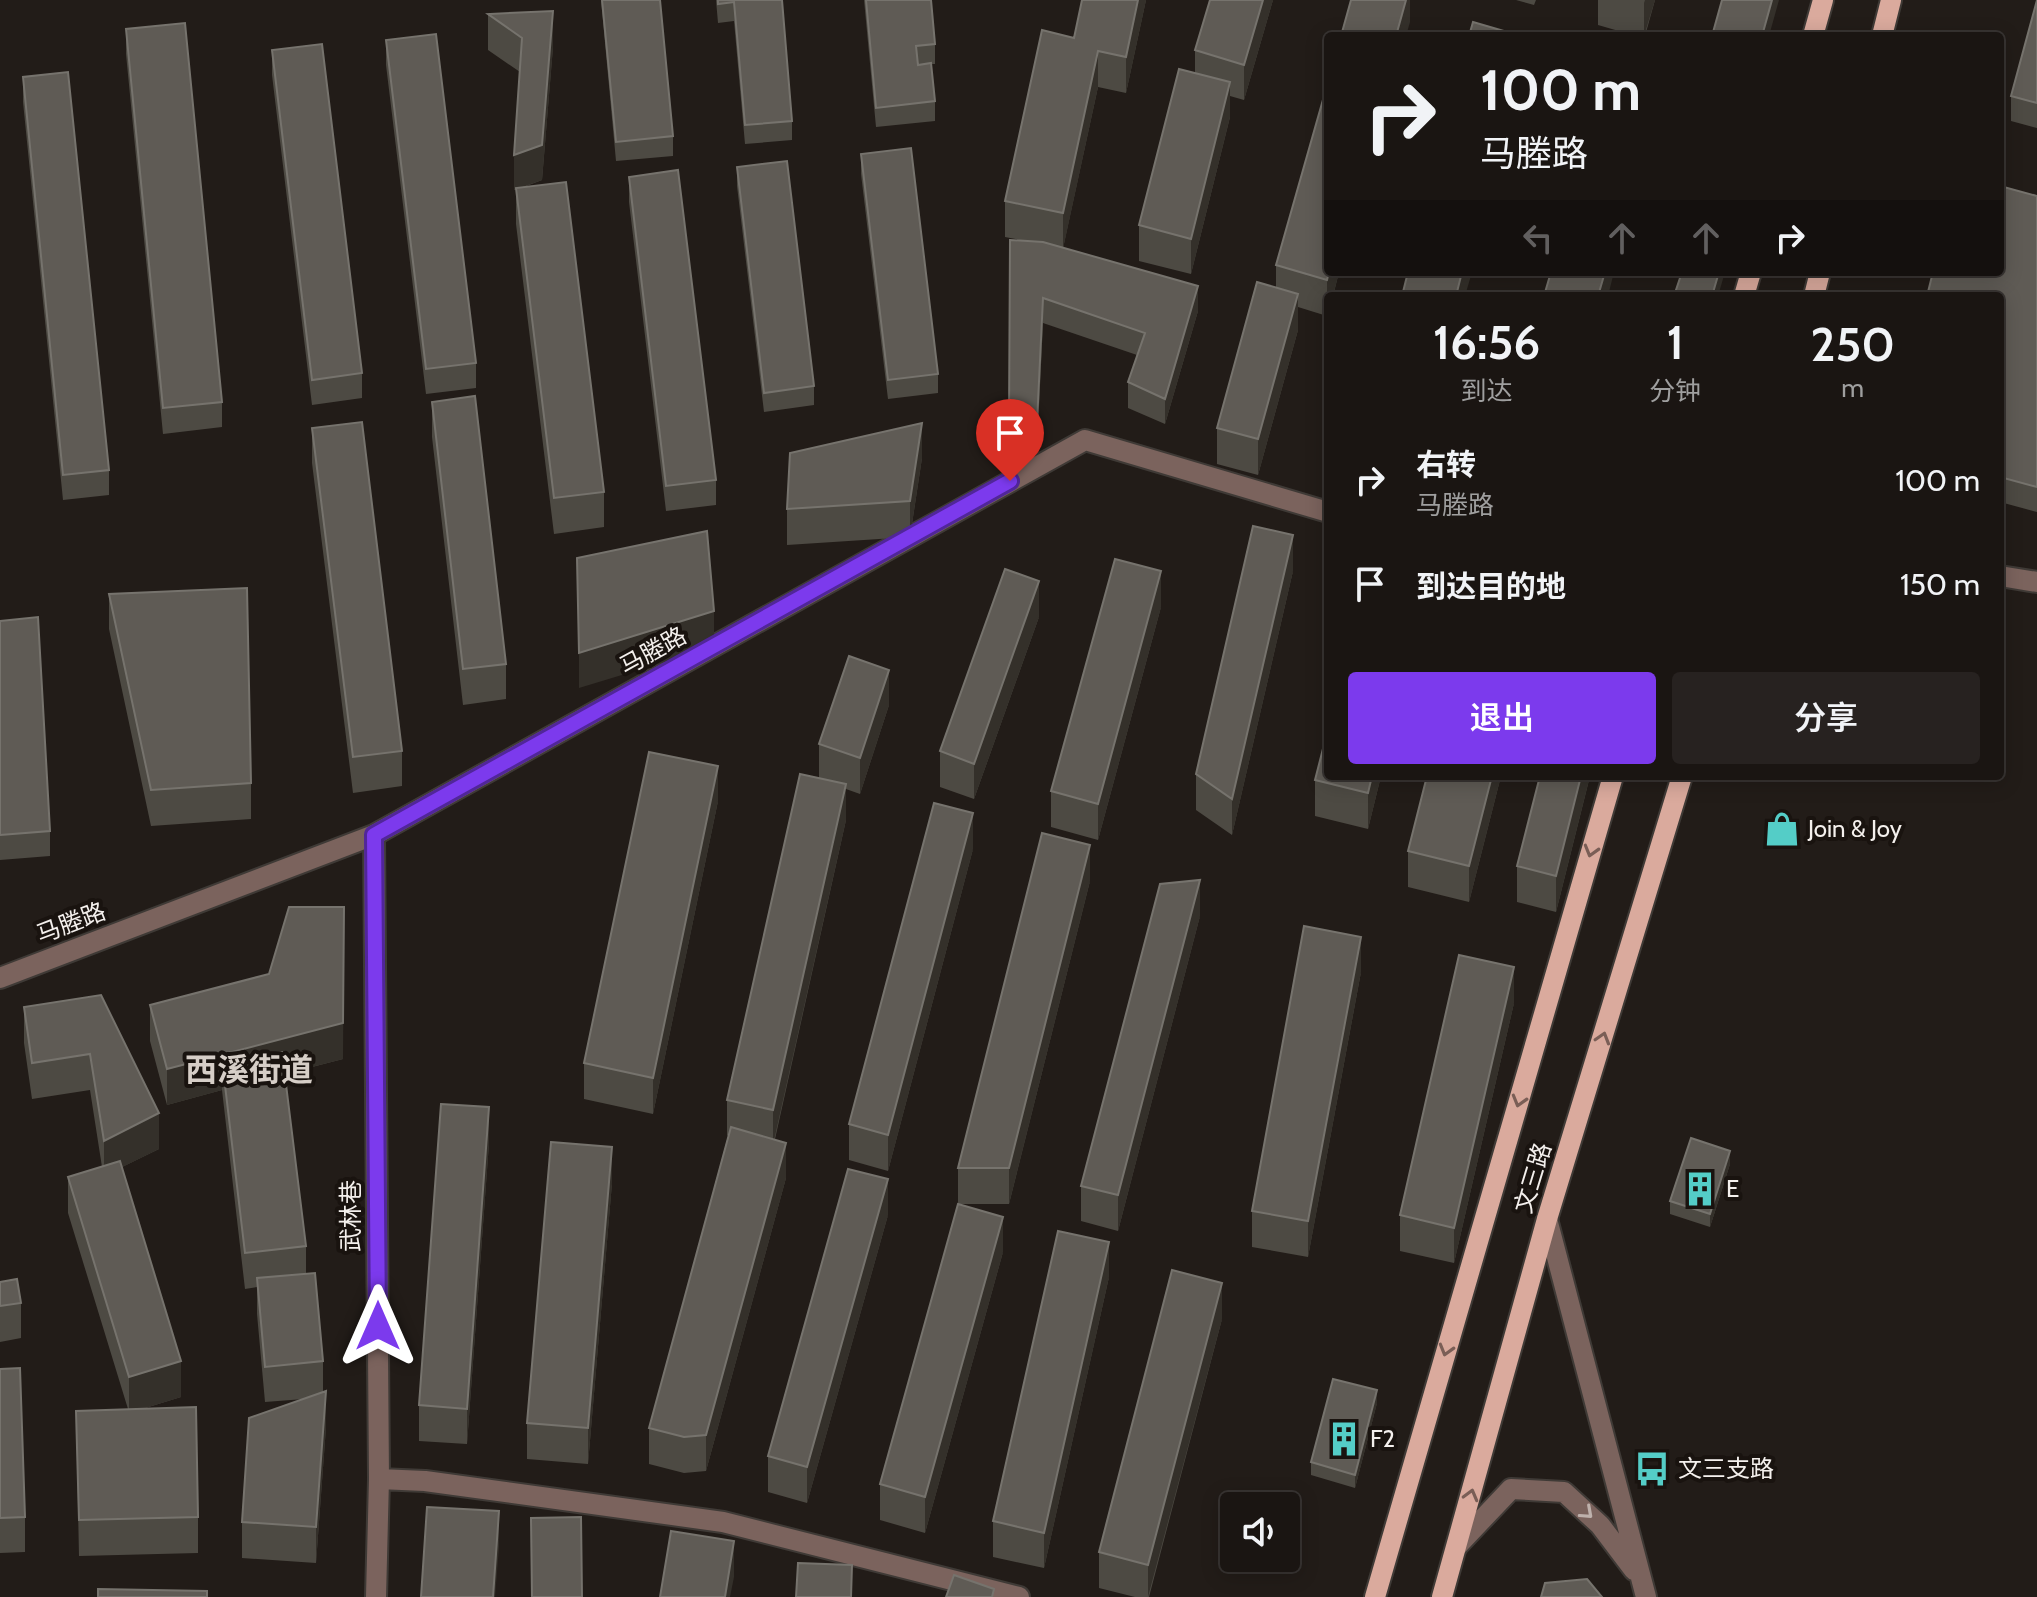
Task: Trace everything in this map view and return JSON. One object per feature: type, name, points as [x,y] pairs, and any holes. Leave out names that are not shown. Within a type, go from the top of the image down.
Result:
[{"type":"main road","points":[[1814,32],[1823,0]]},
{"type":"main road","points":[[1883,32],[1891,0]]},
{"type":"main road","name":"文三路","points":[[1375,1597],[1612,780]]},
{"type":"main road","name":"文三路","points":[[1442,1597],[1547,1219],[1681,780]]},
{"type":"street","name":"马塍路","points":[[0,978],[374,835],[1085,440],[1324,511]]},
{"type":"street","points":[[2004,577],[2037,582]]},
{"type":"street","name":"武林巷","points":[[374,835],[379,1479],[376,1597]]},
{"type":"street","points":[[1547,1219],[1644,1589]]},
{"type":"street","points":[[379,1479],[425,1481],[723,1522],[1019,1597]]},
{"type":"street","points":[[1457,1546],[1511,1489],[1564,1492],[1600,1525],[1644,1589]]},
{"type":"building","points":[[602,0],[660,0],[673,136],[616,142]]},
{"type":"building","points":[[718,0],[782,0],[792,121],[745,125],[734,2],[718,4]]},
{"type":"building","points":[[866,0],[931,0],[935,44],[916,46],[918,65],[931,63],[935,101],[876,108]]},
{"type":"building","points":[[1082,0],[1138,0],[1126,57],[1098,51],[1063,213],[1005,201],[1042,30],[1074,38]]},
{"type":"building","points":[[1210,0],[1263,0],[1244,65],[1195,50]]},
{"type":"building","points":[[1351,0],[1406,0],[1397,32],[1342,32]]},
{"type":"building","points":[[1722,0],[1772,0],[1763,32],[1713,32]]},
{"type":"building","points":[[2037,0],[2037,103],[2011,96]]},
{"type":"building","points":[[553,11],[542,145],[514,155],[522,38],[488,14]]},
{"type":"building","points":[[1473,22],[1507,32],[1470,32]]},
{"type":"building","points":[[185,23],[222,402],[163,408],[126,29]]},
{"type":"building","points":[[436,34],[476,363],[426,369],[386,40]]},
{"type":"building","points":[[322,44],[362,373],[312,380],[272,50]]},
{"type":"building","points":[[1179,69],[1230,82],[1191,239],[1139,225]]},
{"type":"building","points":[[68,72],[109,470],[63,475],[23,77]]},
{"type":"building","points":[[1324,96],[1324,276],[1328,276],[1327,280],[1276,265]]},
{"type":"building","points":[[911,148],[938,374],[888,380],[861,154]]},
{"type":"building","points":[[787,161],[814,386],[764,393],[737,167]]},
{"type":"building","points":[[678,170],[716,480],[666,486],[629,177]]},
{"type":"building","points":[[566,182],[604,492],[554,498],[516,188]]},
{"type":"building","points":[[2004,187],[2037,196],[2037,487],[2004,478],[2004,292],[1928,292],[1932,276],[2004,276]]},
{"type":"building","points":[[1010,240],[1043,242],[1198,286],[1165,399],[1128,382],[1145,333],[1043,298],[1037,423],[1009,422]]},
{"type":"building","points":[[1407,276],[1461,276],[1457,292],[1403,292]]},
{"type":"building","points":[[1550,276],[1604,276],[1599,292],[1545,292]]},
{"type":"building","points":[[1681,276],[1718,276],[1713,292],[1675,292]]},
{"type":"building","points":[[1257,282],[1298,294],[1258,439],[1217,428]]},
{"type":"building","points":[[475,396],[506,664],[463,669],[432,402]]},
{"type":"building","points":[[362,422],[402,751],[353,757],[312,428]]},
{"type":"building","points":[[922,423],[910,501],[787,509],[790,453]]},
{"type":"building","points":[[1253,526],[1293,535],[1232,799],[1196,774]]},
{"type":"building","points":[[707,531],[714,611],[579,653],[577,558]]},
{"type":"building","points":[[1115,559],[1161,571],[1098,804],[1051,791]]},
{"type":"building","points":[[1005,569],[1039,581],[974,764],[940,751]]},
{"type":"building","points":[[247,588],[251,783],[151,790],[109,594]]},
{"type":"building","points":[[38,617],[50,831],[0,835],[0,621]]},
{"type":"building","points":[[849,656],[889,670],[860,758],[819,744]]},
{"type":"building","points":[[1324,745],[1324,780],[1371,780],[1368,793],[1315,780]]},
{"type":"building","points":[[649,752],[718,766],[653,1078],[584,1063]]},
{"type":"building","points":[[800,774],[846,784],[773,1110],[727,1100]]},
{"type":"building","points":[[1426,780],[1491,780],[1469,866],[1408,851]]},
{"type":"building","points":[[1539,780],[1580,780],[1556,876],[1517,866]]},
{"type":"building","points":[[934,803],[973,813],[888,1135],[849,1124]]},
{"type":"building","points":[[1042,833],[1090,845],[1009,1168],[958,1168]]},
{"type":"building","points":[[1200,880],[1118,1195],[1081,1186],[1160,884]]},
{"type":"building","points":[[289,907],[344,907],[343,1023],[167,1069],[150,1005],[269,974]]},
{"type":"building","points":[[1304,926],[1361,937],[1308,1221],[1252,1211]]},
{"type":"building","points":[[1459,955],[1514,967],[1454,1228],[1400,1215]]},
{"type":"building","points":[[101,995],[159,1113],[104,1141],[90,1054],[32,1063],[24,1007]]},
{"type":"building","points":[[282,1052],[306,1246],[245,1253],[222,1060]]},
{"type":"building","points":[[441,1104],[489,1107],[467,1409],[419,1405]]},
{"type":"building","points":[[731,1127],[786,1143],[706,1435],[684,1437],[649,1428]]},
{"type":"building","name":"E","points":[[1691,1138],[1730,1151],[1710,1214],[1670,1201]]},
{"type":"building","points":[[551,1142],[612,1147],[588,1428],[527,1423]]},
{"type":"building","points":[[120,1161],[181,1361],[129,1377],[68,1177]]},
{"type":"building","points":[[848,1169],[888,1179],[807,1467],[768,1456]]},
{"type":"building","points":[[958,1204],[1003,1217],[925,1497],[880,1484]]},
{"type":"building","points":[[1058,1231],[1109,1242],[1044,1533],[993,1521]]},
{"type":"building","points":[[1172,1270],[1222,1283],[1148,1565],[1099,1552]]},
{"type":"building","points":[[315,1273],[323,1361],[265,1367],[257,1278]]},
{"type":"building","points":[[17,1279],[21,1303],[0,1306],[0,1282]]},
{"type":"building","points":[[20,1368],[25,1517],[0,1518],[0,1369]]},
{"type":"building","name":"F2","points":[[1333,1379],[1377,1390],[1355,1475],[1311,1462]]},
{"type":"building","points":[[326,1391],[316,1527],[242,1522],[249,1418]]},
{"type":"building","points":[[196,1407],[198,1517],[79,1520],[76,1411]]},
{"type":"building","points":[[427,1507],[499,1511],[493,1597],[421,1597]]},
{"type":"building","points":[[581,1517],[582,1597],[532,1597],[531,1518]]},
{"type":"building","points":[[671,1531],[734,1541],[725,1597],[660,1597]]},
{"type":"building","points":[[798,1563],[852,1565],[851,1597],[796,1597]]},
{"type":"building","points":[[954,1575],[994,1589],[992,1597],[946,1597]]},
{"type":"building","points":[[1587,1579],[1602,1597],[1541,1597],[1545,1583]]},
{"type":"building","points":[[98,1589],[207,1591],[207,1597],[98,1597]]},
{"type":"place","name":"Join & Joy","points":[[1782,829]]},
{"type":"place","name":"E","points":[[1700,1189]]},
{"type":"place","name":"F2","points":[[1344,1439]]},
{"type":"place","name":"文三支路","points":[[1652,1469]]},
{"type":"district","name":"西溪街道","points":[[249,1070]]},
{"type":"route","points":[[378,1326],[374,835],[1010,481]]}]
